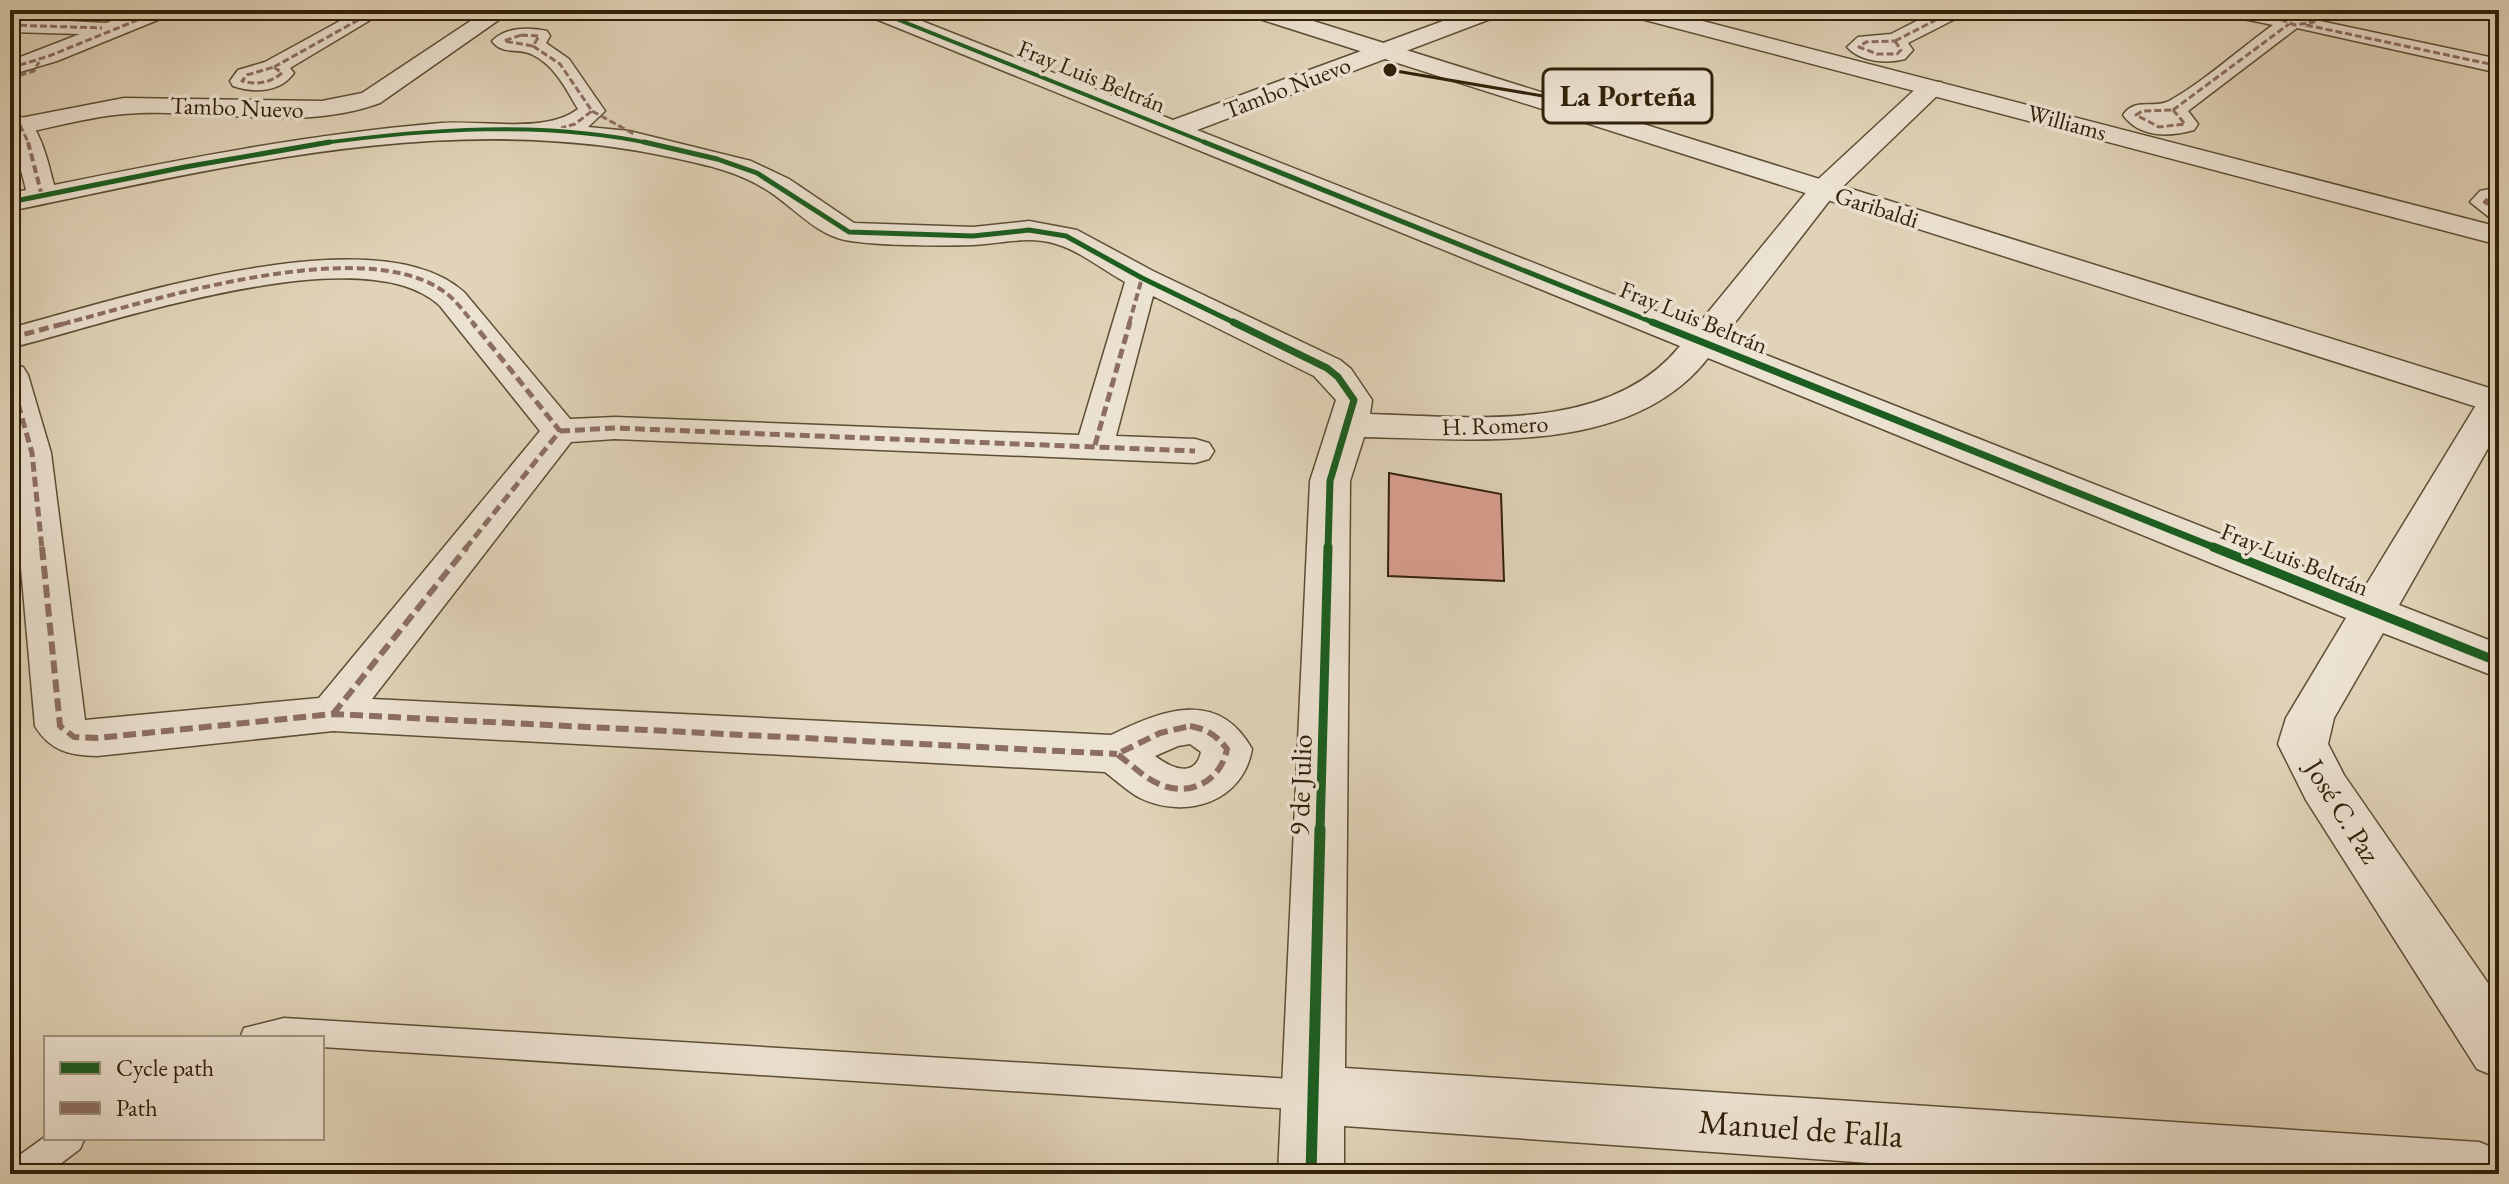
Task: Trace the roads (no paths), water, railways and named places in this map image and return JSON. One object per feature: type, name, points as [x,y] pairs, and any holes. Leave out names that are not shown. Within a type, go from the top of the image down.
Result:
[{"type":"street","points":[[10,68],[39,62],[107,28],[162,10]]},
{"type":"street","points":[[274,67],[376,10]]},
{"type":"street","name":"Tambo Nuevo","points":[[15,126],[124,106],[322,109],[349,106],[371,98],[502,10]]},
{"type":"street","name":"Garibaldi","points":[[1255,10],[2498,401]]},
{"type":"street","name":"Tambo Nuevo","points":[[1172,130],[1493,10]]},
{"type":"street","name":"Williams","points":[[1634,10],[2499,236]]},
{"type":"street","points":[[1895,41],[1955,10]]},
{"type":"street","points":[[2232,10],[2291,17],[2499,59]]},
{"type":"street","name":"Fray Luis Beltrán","points":[[881,11],[2499,662]]},
{"type":"street","points":[[2291,17],[2499,66]]},
{"type":"street","points":[[2173,110],[2291,17]]},
{"type":"street","points":[[10,25],[107,28]]},
{"type":"street","points":[[533,46],[553,57],[567,72],[592,111],[635,135],[751,170],[777,184],[834,226],[849,232],[973,236],[1047,231],[1066,236],[1142,278],[1327,368],[1338,377],[1351,412]]},
{"type":"street","points":[[10,78],[34,71],[39,62]]},
{"type":"street","name":"H. Romero","points":[[1351,412],[1512,429],[1564,423],[1599,414],[1641,396],[1683,366],[1823,190],[1932,87]]},
{"type":"street","points":[[542,131],[575,124],[592,111]]},
{"type":"street","points":[[15,126],[32,152],[42,196]]},
{"type":"street","points":[[10,202],[329,141],[462,131],[542,131],[664,145]]},
{"type":"street","points":[[2499,196],[2490,197],[2485,202],[2499,211]]},
{"type":"street","points":[[10,338],[290,271],[337,268],[387,271],[420,279],[445,293],[560,431]]},
{"type":"street","points":[[1095,445],[1142,278]]},
{"type":"street","points":[[10,375],[32,453],[60,726],[74,737],[97,738],[333,714],[1117,754]]},
{"type":"street","name":"José C. Paz","points":[[2498,401],[2310,718],[2303,744],[2324,786],[2499,1050]]},
{"type":"street","name":"9 de Julio","points":[[1311,1174],[1330,481],[1351,412]]},
{"type":"street","points":[[333,714],[560,431],[631,429],[1195,451]]},
{"type":"street","name":"Manuel de Falla","points":[[1314,1095],[2479,1174]]},
{"type":"lane","points":[[263,1036],[284,1031],[1314,1095]]},
{"type":"lane","points":[[20,1174],[66,1140]]},
{"type":"place","name":"La Porteña","points":[[1390,70]]}]
